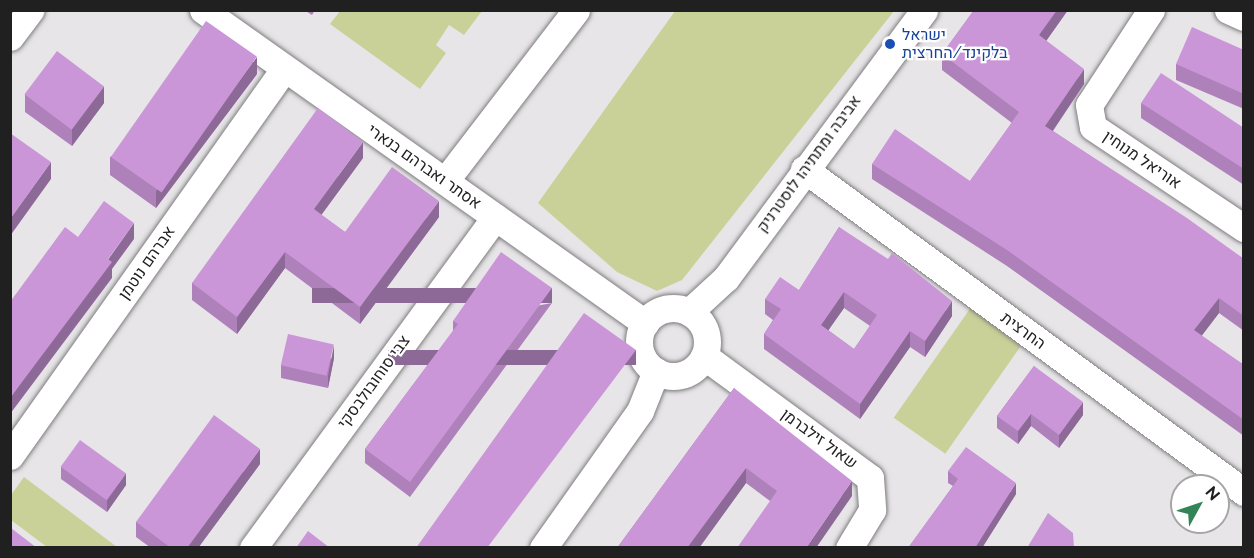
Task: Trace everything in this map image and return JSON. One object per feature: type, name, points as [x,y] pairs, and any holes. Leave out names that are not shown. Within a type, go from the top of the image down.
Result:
[{"type":"street","points":[[10,37],[30,10]]},
{"type":"street","name":"אסתר ואברהם בנארי","points":[[203,10],[283,70],[445,181],[645,323]]},
{"type":"street","points":[[445,181],[576,10]]},
{"type":"street","name":"אביבה ומתתיהו לוסטרניק","points":[[689,312],[726,278],[804,169],[924,10]]},
{"type":"street","name":"אוריאל מנוחין","points":[[1151,10],[1089,105],[1093,127],[1244,228]]},
{"type":"street","points":[[1228,10],[1244,17]]},
{"type":"street","name":"אברהם נוטמן","points":[[10,456],[283,70]]},
{"type":"street","name":"החרצית","points":[[804,169],[1244,492]]},
{"type":"street","name":"צבי סוחובולבסקי","points":[[253,548],[495,217]]},
{"type":"street","points":[[669,308],[689,312],[707,336],[704,356],[678,376],[656,371],[641,355],[645,323],[669,308]]},
{"type":"street","name":"שאול זילברמן","points":[[704,356],[870,478],[872,510],[849,548]]},
{"type":"street","points":[[543,548],[640,411],[656,371]]},
{"type":"green space","points":[[340,11],[482,11],[464,35],[449,25],[436,45],[446,53],[420,89],[330,24]]},
{"type":"green space","points":[[675,11],[894,11],[682,280],[657,291],[617,272],[538,203]]},
{"type":"green space","points":[[974,303],[1026,339],[945,454],[894,418]]},
{"type":"green space","points":[[24,477],[117,547],[47,547],[11,520],[11,495]]},
{"type":"building","points":[[974,10],[1057,10],[1039,35],[1084,69],[1045,126],[1187,218],[1244,259],[1244,316],[1219,298],[1194,330],[1244,365],[1244,420],[1007,250],[872,164],[895,129],[970,181],[1019,112],[942,54]]},
{"type":"building","points":[[206,21],[257,57],[162,193],[111,157]]},
{"type":"building","points":[[1192,27],[1244,50],[1244,94],[1176,64]]},
{"type":"building","points":[[57,51],[104,87],[72,130],[25,94]]},
{"type":"building","points":[[1161,73],[1244,128],[1244,169],[1141,103]]},
{"type":"building","points":[[318,108],[363,142],[314,209],[345,232],[392,167],[439,201],[360,307],[285,252],[237,317],[192,283]]},
{"type":"building","points":[[10,133],[51,162],[10,219]]},
{"type":"building","points":[[104,201],[134,223],[108,259],[112,262],[10,398],[10,302],[65,227],[78,237]]},
{"type":"building","points":[[839,227],[888,259],[892,253],[952,301],[925,341],[910,331],[860,404],[764,334],[781,309],[765,299],[780,277],[799,290]],"holes":[[[844,292],[877,315],[854,349],[821,325]]]},
{"type":"building","points":[[501,252],[552,288],[410,482],[365,449],[458,324],[453,321]]},
{"type":"building","points":[[584,313],[636,350],[487,548],[416,548]]},
{"type":"building","points":[[288,334],[334,345],[327,376],[281,365]]},
{"type":"building","points":[[1034,366],[1083,402],[1059,435],[1031,414],[1018,431],[997,416]]},
{"type":"building","points":[[734,388],[852,481],[806,548],[737,548],[777,491],[746,468],[687,548],[617,548]]},
{"type":"building","points":[[214,415],[260,449],[187,548],[171,548],[136,522]]},
{"type":"building","points":[[80,440],[126,474],[107,500],[61,467]]},
{"type":"building","points":[[966,447],[1016,483],[975,548],[908,548],[958,479],[948,471]]},
{"type":"building","points":[[1048,513],[1073,533],[1074,548],[1027,548]]},
{"type":"building","points":[[11,528],[37,548],[10,548]]},
{"type":"building","points":[[308,531],[330,548],[296,548]]},
{"type":"place","name":"ישראל בלקינד/החרצית","points":[[890,44]]}]
